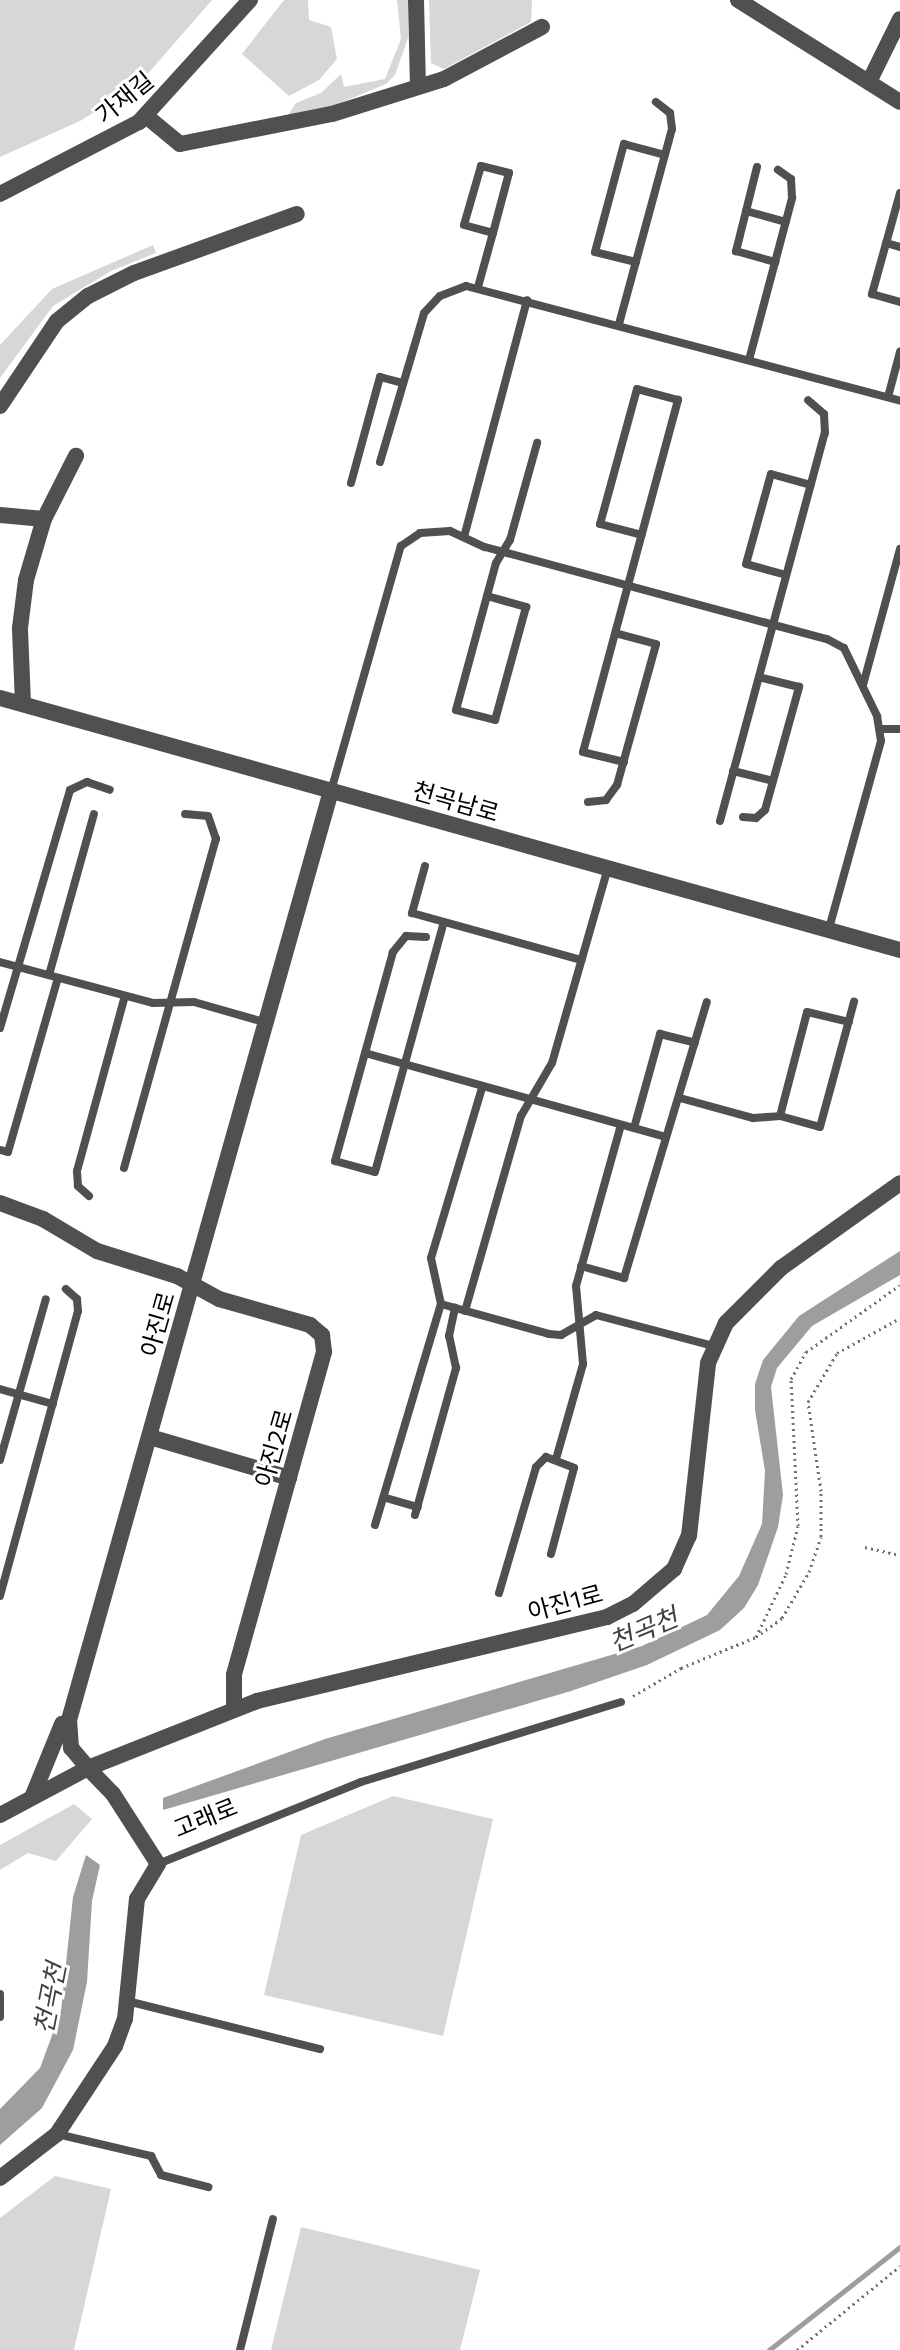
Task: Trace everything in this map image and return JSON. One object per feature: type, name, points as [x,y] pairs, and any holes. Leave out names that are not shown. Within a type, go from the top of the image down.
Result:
[{"type":"street","name":"가재길","points":[[0,194],[103,145],[146,116],[250,0]]},
{"type":"street","points":[[416,0],[418,85]]},
{"type":"street","points":[[738,0],[900,102]]},
{"type":"street","points":[[869,82],[900,19]]},
{"type":"street","points":[[146,116],[174,143],[186,143],[332,114],[471,67],[542,27]]},
{"type":"street","points":[[0,406],[57,321],[88,296],[134,273],[297,214]]},
{"type":"street","points":[[23,704],[22,603],[44,519],[76,456]]},
{"type":"street","points":[[0,515],[44,519]]},
{"type":"street","name":"천곡남로","points":[[0,698],[900,950]]},
{"type":"street","name":"아진로","points":[[158,1864],[113,1794],[71,1748],[67,1732],[331,791]]},
{"type":"street","name":"아진1로","points":[[88,1768],[234,1709],[607,1617],[633,1604],[674,1569],[689,1536],[713,1346],[754,1290],[900,1183]]},
{"type":"street","points":[[0,1203],[43,1219],[97,1251],[193,1285]]},
{"type":"street","name":"아진2로","points":[[193,1285],[219,1299],[310,1325],[322,1335],[324,1352],[234,1675],[234,1709]]},
{"type":"street","points":[[150,1437],[289,1478]]},
{"type":"street","points":[[30,1798],[48,1767],[82,1675]]},
{"type":"street","points":[[0,1815],[88,1768]]},
{"type":"street","name":"고래로","points":[[0,2178],[57,2134],[108,2061],[127,2001],[137,1899],[158,1864]]},
{"type":"lane","points":[[619,324],[672,120],[656,102]]},
{"type":"lane","points":[[636,262],[595,252],[624,144],[665,155]]},
{"type":"lane","points":[[478,287],[493,233],[509,173],[481,166],[464,225],[493,233]]},
{"type":"lane","points":[[757,167],[736,251],[775,262]]},
{"type":"lane","points":[[749,360],[793,192],[788,175],[778,170]]},
{"type":"lane","points":[[900,193],[872,294],[900,302]]},
{"type":"lane","points":[[746,211],[786,222]]},
{"type":"lane","points":[[886,243],[900,247]]},
{"type":"lane","points":[[380,462],[424,313],[452,289],[478,287],[900,401]]},
{"type":"lane","points":[[464,537],[527,300]]},
{"type":"lane","points":[[888,397],[900,352]]},
{"type":"lane","points":[[351,483],[380,377],[402,383]]},
{"type":"lane","points":[[624,762],[583,752],[642,535],[678,400],[637,389],[600,524],[642,535]]},
{"type":"lane","points":[[720,821],[826,422],[819,407],[808,400]]},
{"type":"lane","points":[[487,596],[526,607],[495,720],[456,710],[487,596],[537,443]]},
{"type":"lane","points":[[786,575],[746,564],[758,519],[771,474],[811,485]]},
{"type":"lane","points":[[331,791],[401,546],[432,530],[464,537],[502,552],[839,644],[863,685],[881,729],[828,930]]},
{"type":"lane","points":[[863,685],[895,585],[900,549]]},
{"type":"lane","points":[[588,802],[597,804],[613,794],[656,644],[615,633]]},
{"type":"lane","points":[[743,817],[761,815],[799,687],[759,677]]},
{"type":"lane","points":[[881,729],[900,729]]},
{"type":"lane","points":[[733,771],[773,781]]},
{"type":"lane","points":[[0,1028],[70,790],[87,782],[110,790]]},
{"type":"lane","points":[[0,1150],[8,1152],[94,814]]},
{"type":"lane","points":[[124,1168],[216,839],[208,816],[185,814]]},
{"type":"lane","points":[[425,866],[412,913],[582,960]]},
{"type":"lane","points":[[465,1311],[530,1100],[552,1063],[608,868]]},
{"type":"lane","points":[[426,937],[412,934],[397,945],[335,1161],[375,1172],[444,922]]},
{"type":"lane","points":[[0,962],[125,996],[170,1003],[194,1002],[267,1023]]},
{"type":"lane","points":[[89,1196],[78,1186],[77,1171],[125,996]]},
{"type":"lane","points":[[581,1266],[624,1278],[707,1002]]},
{"type":"lane","points":[[680,1098],[753,1118],[780,1116],[820,1127],[854,1002]]},
{"type":"lane","points":[[780,1116],[807,1012],[849,1022]]},
{"type":"lane","points":[[634,1128],[660,1034],[695,1043]]},
{"type":"lane","points":[[365,1053],[665,1137]]},
{"type":"lane","points":[[375,1525],[386,1498],[441,1304],[431,1258],[482,1088]]},
{"type":"lane","points":[[556,1459],[583,1364],[574,1298],[621,1125]]},
{"type":"lane","points":[[0,1596],[78,1311],[77,1299],[66,1289]]},
{"type":"lane","points":[[0,1460],[46,1299]]},
{"type":"lane","points":[[441,1304],[555,1335],[589,1316],[605,1316],[713,1346]]},
{"type":"lane","points":[[386,1498],[417,1511],[456,1368],[449,1336],[455,1308]]},
{"type":"lane","points":[[0,1389],[53,1404]]},
{"type":"lane","points":[[499,1593],[536,1467],[542,1459],[572,1464],[574,1472],[551,1554]]},
{"type":"lane","name":"고래로","points":[[158,1864],[361,1782],[621,1702]]},
{"type":"lane","points":[[0,1994],[0,2017]]},
{"type":"lane","points":[[127,2001],[320,2049]]},
{"type":"lane","points":[[57,2134],[151,2156],[161,2175],[208,2187]]},
{"type":"lane","points":[[240,2350],[273,2219]]},
{"type":"path","points":[[756,1637],[786,1574],[798,1526],[791,1379],[806,1352],[900,1285]]},
{"type":"path","points":[[621,1702],[681,1668],[756,1637],[782,1618],[809,1572],[821,1537],[821,1491],[808,1402],[837,1353],[900,1318]]},
{"type":"path","points":[[865,1547],[900,1555]]},
{"type":"path","points":[[797,2350],[900,2266]]},
{"type":"shaded area","points":[[0,0],[212,0],[138,85],[80,121],[0,157]]},
{"type":"shaded area","points":[[284,0],[308,0],[309,20],[331,27],[337,59],[319,80],[289,96],[242,54]]},
{"type":"shaded area","points":[[397,0],[408,0],[408,38],[395,75],[386,84],[333,106],[288,115],[296,103],[321,93],[341,74],[344,87],[385,79],[401,39]]},
{"type":"shaded area","points":[[429,0],[532,0],[531,22],[444,69],[431,63]]},
{"type":"shaded area","points":[[153,245],[156,253],[111,271],[53,306],[0,378],[0,345],[52,289]]},
{"type":"shaded area","name":"천곡천","points":[[900,1251],[900,1275],[812,1326],[777,1368],[771,1387],[783,1495],[778,1527],[758,1585],[744,1608],[720,1630],[647,1665],[571,1691],[163,1810],[163,1798],[325,1739],[642,1646],[707,1615],[739,1576],[762,1524],[765,1471],[755,1410],[755,1384],[763,1360],[799,1316]]},
{"type":"shaded area","points":[[393,1796],[493,1819],[443,2036],[264,1995],[301,1835]]},
{"type":"shaded area","points":[[74,1804],[92,1819],[56,1861],[28,1853],[0,1870],[0,1845]]},
{"type":"shaded area","name":"천곡천","points":[[86,1855],[100,1865],[92,1901],[87,1982],[73,2050],[42,2108],[0,2145],[0,2109],[40,2068],[61,2011],[73,1897]]},
{"type":"shaded area","points":[[55,2176],[111,2189],[74,2350],[0,2350],[0,2218]]},
{"type":"shaded area","points":[[301,2227],[480,2270],[460,2350],[271,2350]]},
{"type":"waterway","points":[[769,2350],[900,2247]]}]
